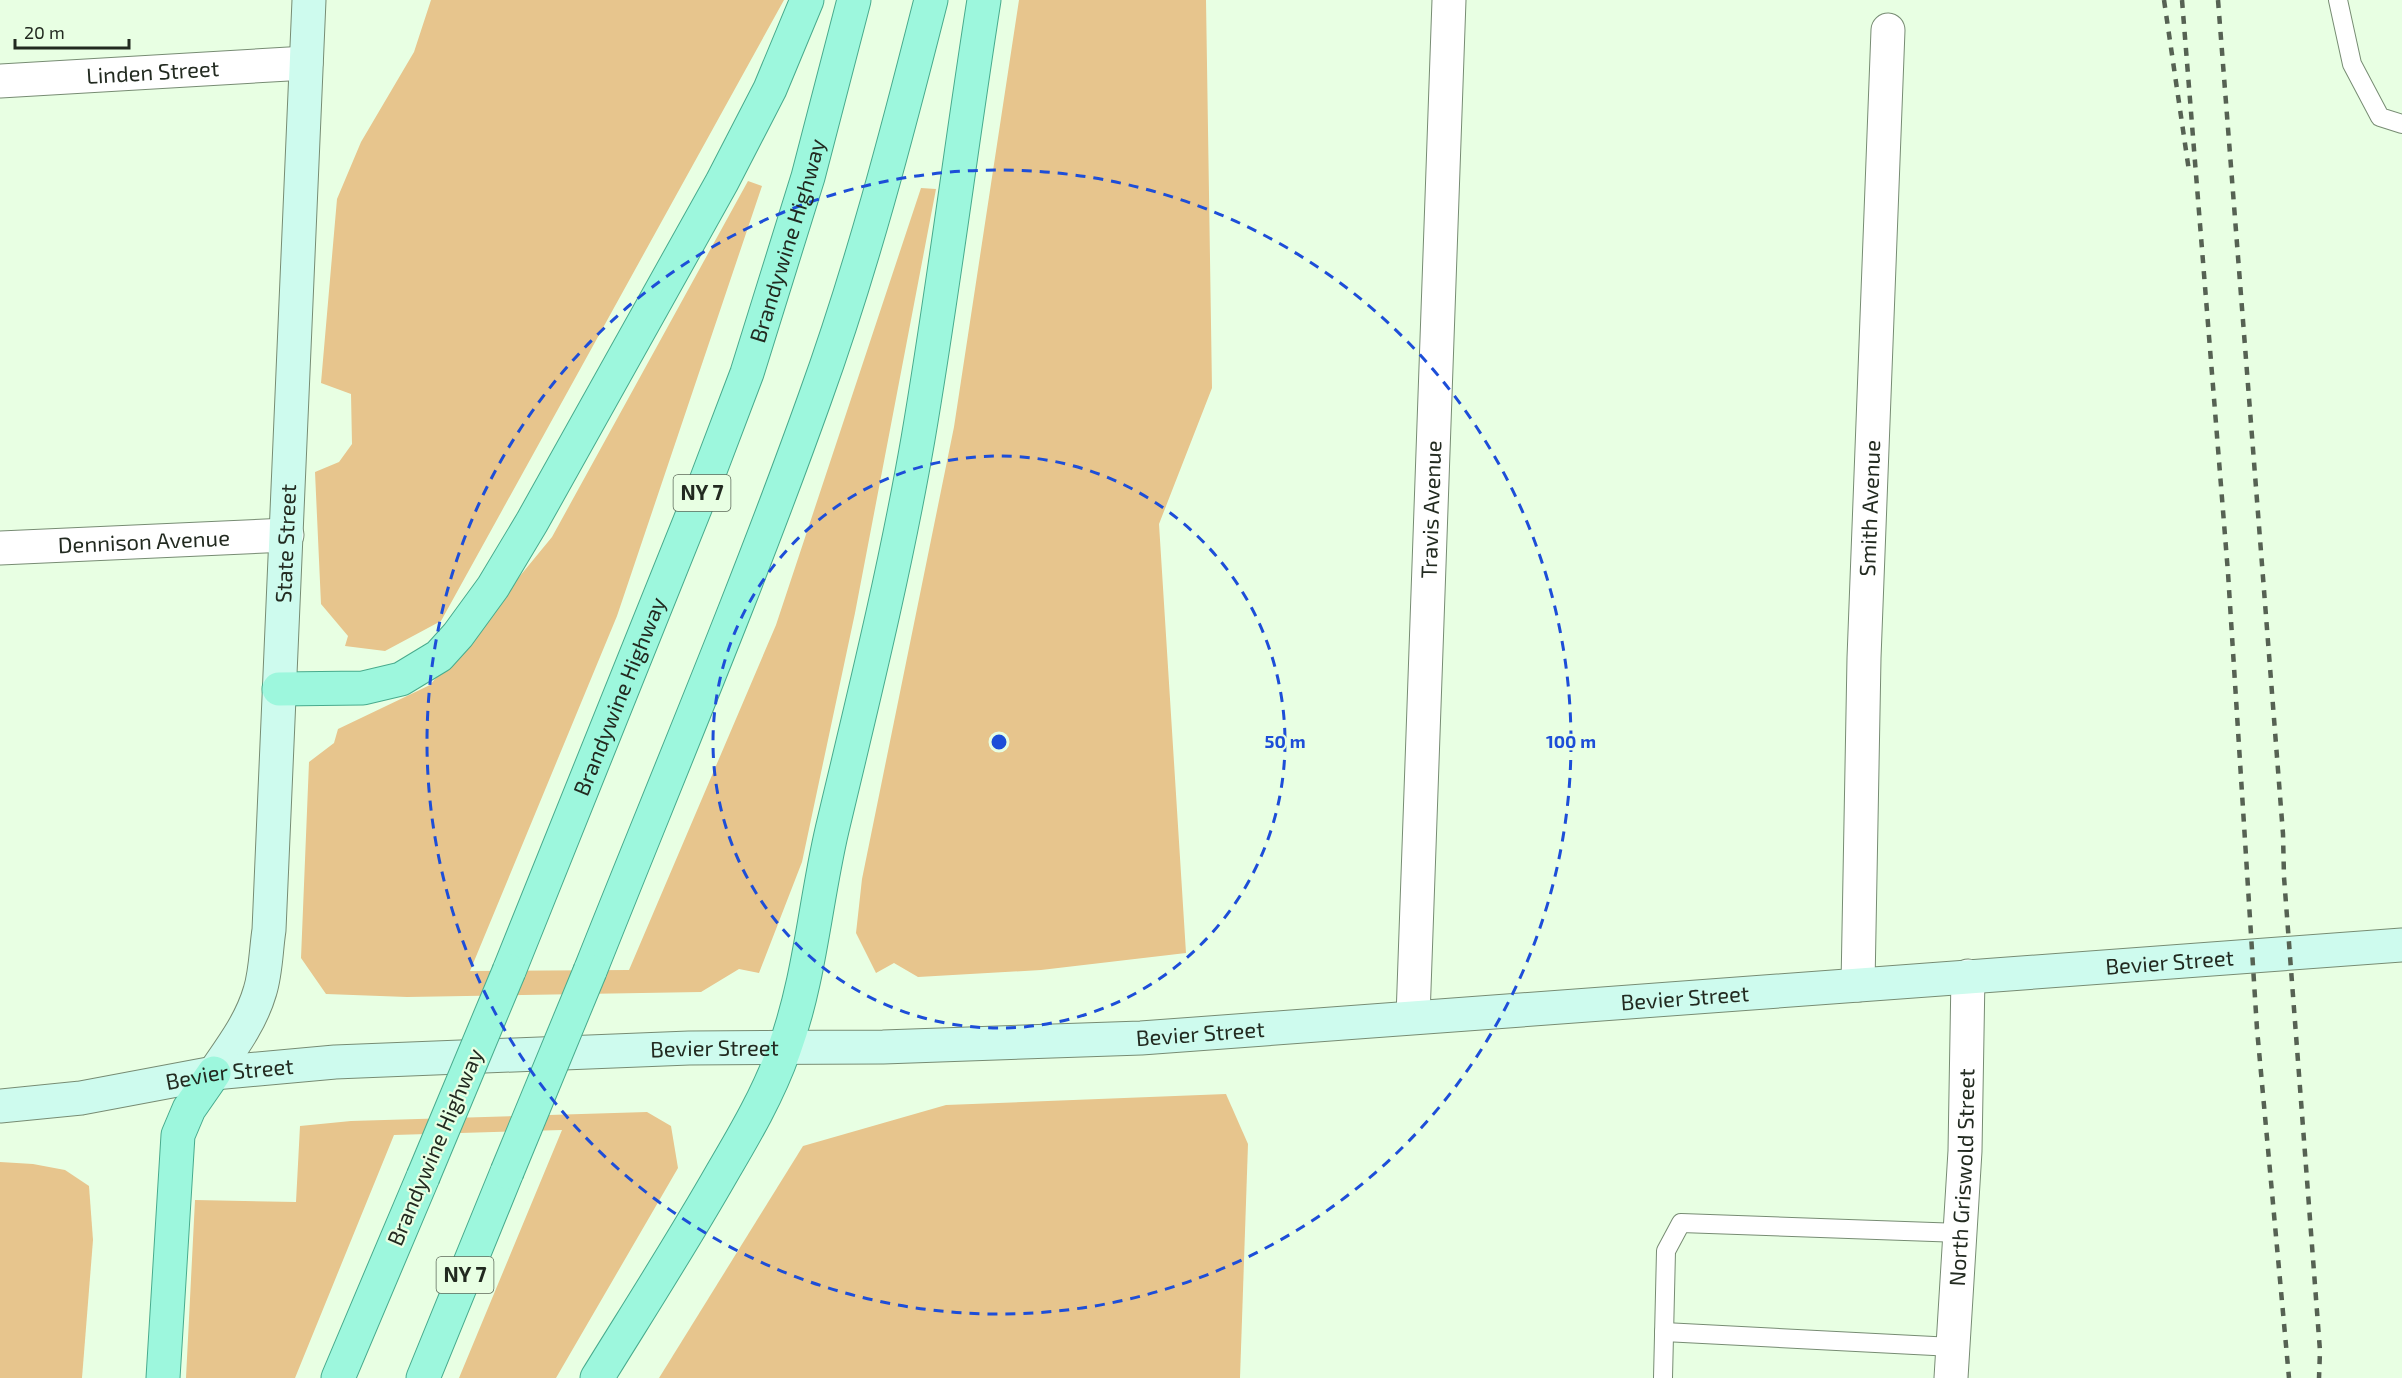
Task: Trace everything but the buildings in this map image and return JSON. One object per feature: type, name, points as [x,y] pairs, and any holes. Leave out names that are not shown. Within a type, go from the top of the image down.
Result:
[{"type":"main road","name":"State Street","points":[[214,1073],[243,1033],[261,989],[270,900],[309,0]]},
{"type":"main road","points":[[279,689],[363,687],[401,679],[439,656],[458,635],[493,587],[532,522],[722,183],[770,89],[807,0]]},
{"type":"main road","name":"Brandywine Highway","points":[[338,1378],[509,971],[706,481],[747,373],[808,177],[854,0]]},
{"type":"main road","name":"NY 7","points":[[423,1378],[590,971],[762,540],[816,395],[859,261],[898,127],[931,0]]},
{"type":"main road","points":[[597,1378],[734,1154],[770,1083],[784,1049],[804,981],[821,876],[874,657],[920,428],[984,0]]},
{"type":"main road","name":"Bevier Street","points":[[0,1106],[81,1098],[214,1073],[272,1066],[437,1057],[688,1048],[784,1049],[1141,1038],[2402,945]]},
{"type":"main road","points":[[163,1378],[178,1135],[193,1101],[214,1073]]},
{"type":"street","name":"Travis Avenue","points":[[1413,1017],[1449,0]]},
{"type":"street","name":"Smith Avenue","points":[[1858,986],[1864,658],[1888,30]]},
{"type":"street","name":"Linden Street","points":[[0,81],[306,63]]},
{"type":"street","name":"Dennison Avenue","points":[[0,548],[286,535]]},
{"type":"street","name":"North Griswold Street","points":[[1952,1362],[1965,1151],[1968,976]]},
{"type":"lane","points":[[2338,0],[2352,64],[2380,117],[2402,124]]},
{"type":"lane","points":[[1663,1378],[1666,1251],[1681,1223],[1961,1233]]},
{"type":"lane","points":[[1664,1332],[1952,1362]]},
{"type":"shaded area","points":[[431,0],[784,0],[441,621],[385,651],[345,646],[348,636],[321,604],[315,472],[339,462],[352,444],[351,394],[321,383],[337,199],[361,142],[414,52]]},
{"type":"shaded area","points":[[1019,0],[1206,0],[1212,388],[1159,524],[1186,953],[1041,970],[918,977],[894,963],[876,973],[856,933],[862,879],[954,427]]},
{"type":"shaded area","points":[[748,181],[762,186],[617,616],[470,971],[629,970],[776,625],[921,188],[936,189],[855,613],[802,862],[759,973],[739,969],[701,992],[407,997],[326,994],[301,958],[309,762],[334,743],[338,729],[430,685],[552,537]]},
{"type":"shaded area","points":[[1226,1094],[1248,1144],[1240,1378],[659,1378],[803,1146],[946,1105]]},
{"type":"shaded area","points":[[647,1112],[671,1126],[678,1168],[556,1378],[459,1378],[562,1130],[394,1135],[295,1378],[186,1378],[195,1200],[296,1202],[300,1126],[351,1121]]},
{"type":"shaded area","points":[[0,1162],[33,1164],[65,1170],[89,1186],[93,1240],[82,1378],[0,1378]]},
{"type":"railway","points":[[2164,0],[2189,171]]},
{"type":"railway","points":[[2182,0],[2228,573],[2257,1029],[2289,1378]]},
{"type":"railway","points":[[2218,0],[2283,834],[2284,877],[2320,1351],[2319,1378]]}]
